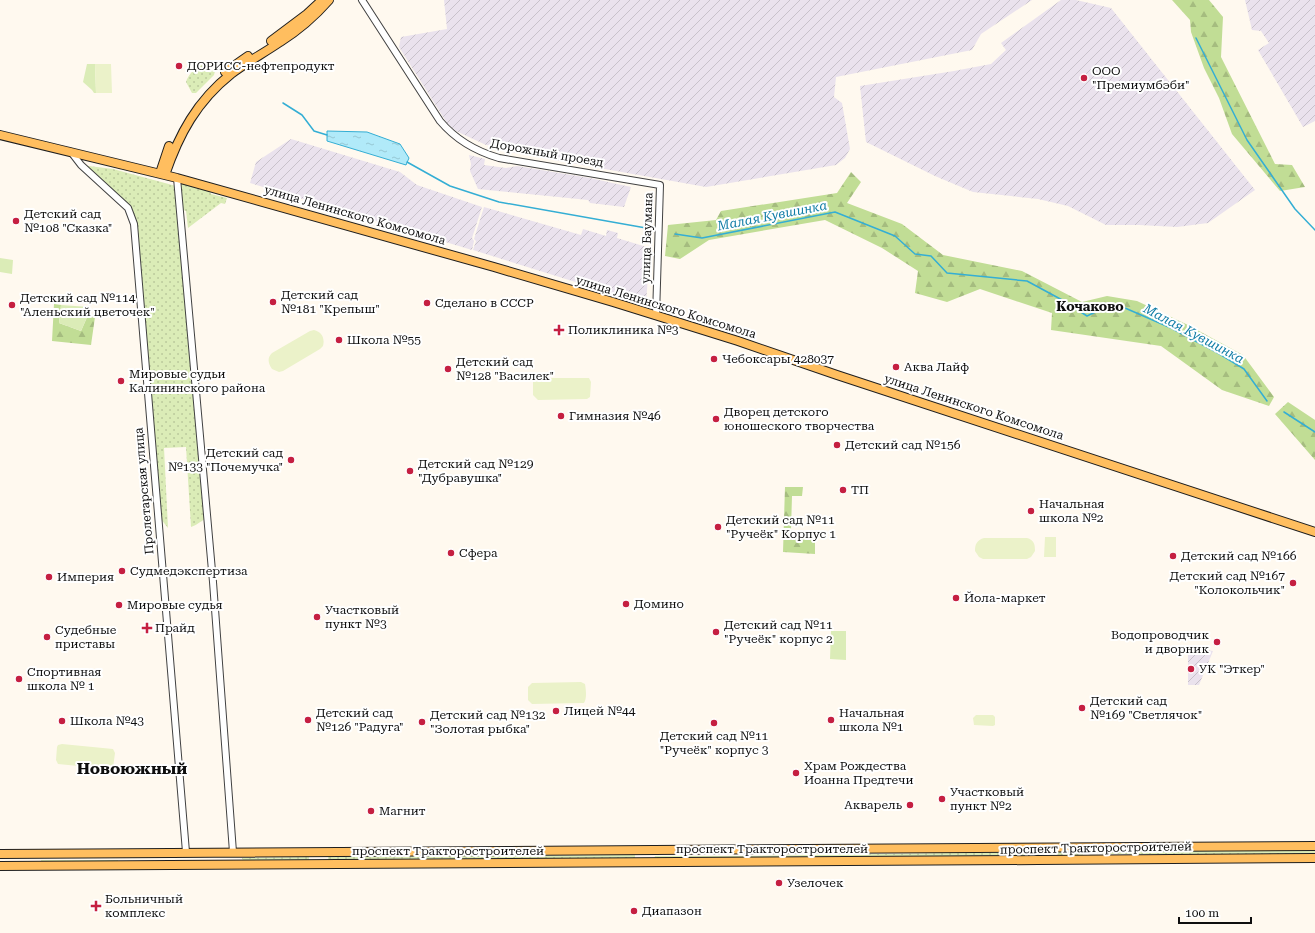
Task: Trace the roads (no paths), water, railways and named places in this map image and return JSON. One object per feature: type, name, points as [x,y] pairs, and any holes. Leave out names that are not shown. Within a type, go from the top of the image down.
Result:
[{"type":"main road","points":[[163,174],[182,126],[189,115],[220,84],[296,24],[322,0]]},
{"type":"main road","points":[[255,55],[282,42],[306,24],[329,0]]},
{"type":"main road","name":"улица Ленинского Комсомола","points":[[0,136],[163,174],[494,267],[738,342],[1315,532]]},
{"type":"main road","name":"проспект Тракторостроителей","points":[[0,854],[1315,846]]},
{"type":"main road","points":[[1086,847],[1086,860]]},
{"type":"main road","points":[[648,850],[648,862]]},
{"type":"main road","points":[[186,852],[186,858],[190,865]]},
{"type":"main road","points":[[228,864],[232,858],[233,852]]},
{"type":"main road","points":[[30,853],[30,866]]},
{"type":"main road","points":[[126,853],[127,865]]},
{"type":"main road","name":"проспект Тракторостроителей","points":[[0,866],[1315,858]]},
{"type":"street","name":"Дорожный проезд","points":[[362,0],[440,120],[459,140],[486,154],[499,158],[660,184]]},
{"type":"street","name":"Пролетарская улица","points":[[71,152],[81,165],[128,208],[134,224],[186,852]]},
{"type":"street","points":[[177,178],[213,582],[233,852]]},
{"type":"street","name":"улица Баумана","points":[[656,316],[660,184]]},
{"type":"water","points":[[327,131],[367,132],[400,144],[409,158],[406,165],[327,141]]},
{"type":"waterway","points":[[1196,38],[1247,140],[1295,209],[1315,230]]},
{"type":"waterway","name":"Малая Кувшинка","points":[[283,103],[302,115],[314,131],[327,135]]},
{"type":"waterway","name":"Малая Кувшинка","points":[[407,162],[450,186],[499,202],[646,228]]},
{"type":"waterway","name":"Малая Кувшинка","points":[[675,234],[702,238],[835,212],[895,236],[915,254],[931,256],[947,273],[1027,281],[1064,301],[1087,316],[1108,306],[1125,308],[1171,328],[1218,353],[1244,369],[1267,401]]},
{"type":"waterway","name":"Малая Кувшинка","points":[[1284,412],[1315,432]]},
{"type":"place","name":"ДОРИСС-нефтепродукт","points":[[179,66]]},
{"type":"place","name":"ООО \"Премиумбэби\"","points":[[1084,78]]},
{"type":"place","name":"Детский сад №108 \"Сказка\"","points":[[16,221]]},
{"type":"place","name":"Детский сад №181 \"Крепыш\"","points":[[273,302]]},
{"type":"place","name":"Сделано в СССР","points":[[427,303]]},
{"type":"place","name":"Детский сад №114 \"Аленьский цветочек\"","points":[[12,305]]},
{"type":"place","name":"Поликлиника №3","points":[[559,330]]},
{"type":"place","name":"Школа №55","points":[[339,340]]},
{"type":"place","name":"Чебоксары 428037","points":[[714,359]]},
{"type":"place","name":"Аква Лайф","points":[[896,367]]},
{"type":"place","name":"Детский сад №128 \"Василек\"","points":[[448,369]]},
{"type":"place","name":"Мировые судьи Калининского района","points":[[121,381]]},
{"type":"place","name":"Гимназия №46","points":[[561,416]]},
{"type":"place","name":"Дворец детского юношеского творчества","points":[[716,419]]},
{"type":"place","name":"Детский сад №156","points":[[837,445]]},
{"type":"place","name":"Детский сад №133 \"Почемучка\"","points":[[291,460]]},
{"type":"place","name":"Детский сад №129 \"Дубравушка\"","points":[[410,471]]},
{"type":"place","name":"ТП","points":[[843,490]]},
{"type":"place","name":"Начальная школа №2","points":[[1031,511]]},
{"type":"place","name":"Детский сад №11 \"Ручеёк\" Корпус 1","points":[[718,527]]},
{"type":"place","name":"Сфера","points":[[451,553]]},
{"type":"place","name":"Детский сад №166","points":[[1173,556]]},
{"type":"place","name":"Судмедэкспертиза","points":[[122,571]]},
{"type":"place","name":"Империя","points":[[49,577]]},
{"type":"place","name":"Детский сад №167 \"Колокольчик\"","points":[[1293,583]]},
{"type":"place","name":"Йола-маркет","points":[[956,598]]},
{"type":"place","name":"Домино","points":[[626,604]]},
{"type":"place","name":"Мировые судья","points":[[119,605]]},
{"type":"place","name":"Участковый пункт №3","points":[[317,617]]},
{"type":"place","name":"Прайд","points":[[147,628]]},
{"type":"place","name":"Детский сад №11 \"Ручеёк\" корпус 2","points":[[716,632]]},
{"type":"place","name":"Судебные приставы","points":[[47,637]]},
{"type":"place","name":"Водопроводчик и дворник","points":[[1217,642]]},
{"type":"place","name":"УК \"Эткер\"","points":[[1191,669]]},
{"type":"place","name":"Спортивная школа № 1","points":[[19,679]]},
{"type":"place","name":"Детский сад №169 \"Светлячок\"","points":[[1082,708]]},
{"type":"place","name":"Лицей №44","points":[[556,711]]},
{"type":"place","name":"Детский сад №126 \"Радуга\"","points":[[308,720]]},
{"type":"place","name":"Начальная школа №1","points":[[831,720]]},
{"type":"place","name":"Школа №43","points":[[62,721]]},
{"type":"place","name":"Детский сад №132 \"Золотая рыбка\"","points":[[422,722]]},
{"type":"place","name":"Детский сад №11 \"Ручеёк\" корпус 3","points":[[714,723]]},
{"type":"place","name":"Храм Рождества Иоанна Предтечи","points":[[796,773]]},
{"type":"place","name":"Участковый пункт №2","points":[[942,799]]},
{"type":"place","name":"Акварель","points":[[910,805]]},
{"type":"place","name":"Магнит","points":[[371,811]]},
{"type":"place","name":"Узелочек","points":[[779,883]]},
{"type":"place","name":"Больничный комплекс","points":[[96,906]]},
{"type":"place","name":"Диапазон","points":[[634,911]]},
{"type":"district","name":"Кочаково","points":[[1090,306]]},
{"type":"district","name":"Новоюжный","points":[[132,768]]}]
